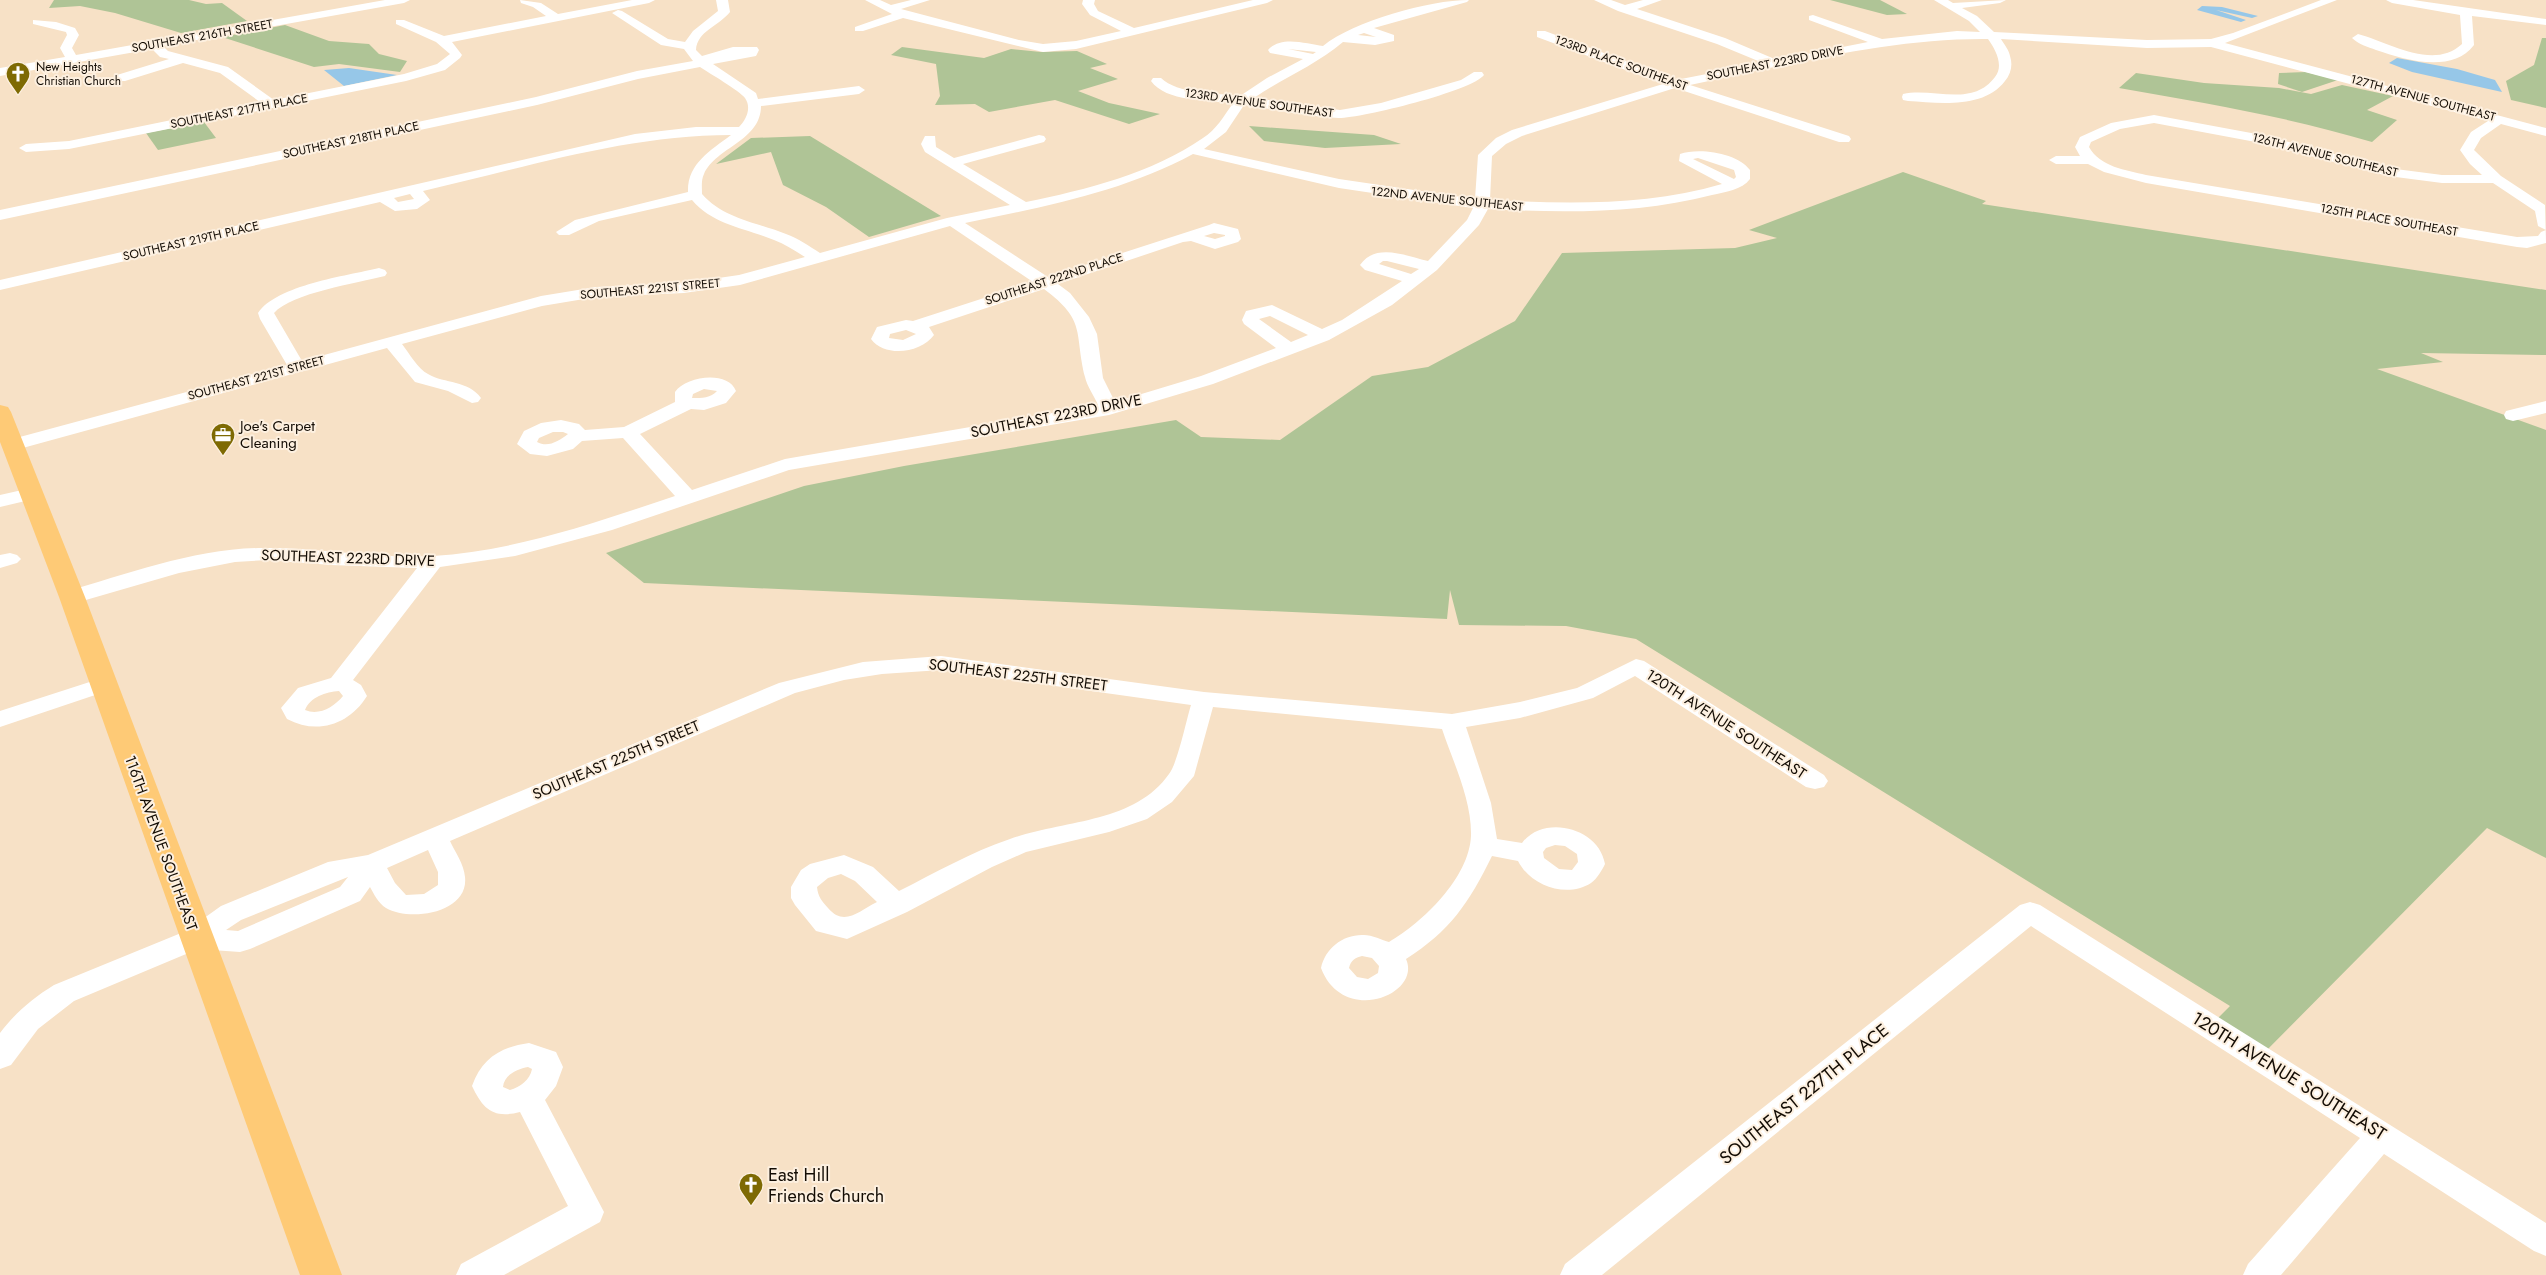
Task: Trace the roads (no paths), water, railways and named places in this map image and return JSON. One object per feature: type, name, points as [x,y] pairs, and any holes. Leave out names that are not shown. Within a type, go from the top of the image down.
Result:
[{"type":"main road","name":"116TH AVENUE SOUTHEAST","points":[[0,412],[72,597],[102,685],[321,1275]]},
{"type":"street","name":"SOUTHEAST 216TH STREET","points":[[0,72],[404,0]]},
{"type":"street","points":[[400,22],[442,40],[649,0]]},
{"type":"street","points":[[871,0],[902,14],[1019,44],[1043,48],[1065,47],[1266,0]]},
{"type":"street","points":[[888,9],[924,0]]},
{"type":"street","points":[[1089,0],[1088,4],[1094,13],[1133,32]]},
{"type":"street","name":"SOUTHEAST 221ST STREET","points":[[12,445],[541,301],[596,292],[712,285],[740,280],[952,221],[1024,207],[1142,174],[1193,150],[1221,129],[1240,102],[1320,54],[1343,37],[1388,19],[1463,0]]},
{"type":"street","points":[[1600,0],[1721,41],[1774,63]]},
{"type":"street","points":[[1622,9],[1656,0]]},
{"type":"street","points":[[1908,97],[1948,100],[1968,98],[1995,88],[2003,80],[2008,70],[2008,61],[1997,41],[1952,6],[1940,0]]},
{"type":"street","points":[[1952,6],[2000,0]]},
{"type":"street","points":[[2211,43],[2237,36],[2331,0]]},
{"type":"street","points":[[2392,0],[2546,22]]},
{"type":"street","points":[[525,1],[537,5],[556,18]]},
{"type":"street","points":[[689,46],[697,33],[728,9]]},
{"type":"street","points":[[618,12],[665,42],[689,46]]},
{"type":"street","points":[[2358,38],[2383,48],[2420,57],[2452,58],[2463,52],[2468,45],[2466,12]]},
{"type":"street","points":[[859,28],[902,14]]},
{"type":"street","points":[[1813,18],[1880,43]]},
{"type":"street","points":[[37,22],[71,30],[73,35],[66,48],[72,59]]},
{"type":"street","points":[[1343,37],[1375,42],[1390,38],[1362,28]]},
{"type":"street","name":"123RD PLACE SOUTHEAST","points":[[1541,34],[1675,84],[1844,139]]},
{"type":"street","name":"SOUTHEAST 223RD DRIVE","points":[[72,597],[176,567],[235,556],[266,554],[331,559],[433,562],[477,557],[540,544],[605,526],[785,464],[854,452],[876,437],[913,431],[934,440],[1109,409],[1207,380],[1290,350],[1348,324],[1431,267],[1474,222],[1482,205],[1483,162],[1489,149],[1501,141],[1517,133],[1675,84],[1774,63],[1928,36],[1990,35],[2147,44],[2211,43]]},
{"type":"street","name":"SOUTHEAST 217TH PLACE","points":[[26,148],[69,145],[418,75],[449,62],[456,55],[456,52],[442,40]]},
{"type":"street","name":"127TH AVENUE SOUTHEAST","points":[[2211,43],[2546,132]]},
{"type":"street","points":[[154,44],[164,54],[224,70],[272,104]]},
{"type":"street","points":[[689,46],[693,55],[701,62],[744,89],[755,103],[752,120],[743,131],[712,156],[698,172],[695,195]]},
{"type":"street","points":[[121,78],[182,59]]},
{"type":"street","name":"SOUTHEAST 218TH PLACE","points":[[0,215],[537,101],[631,76],[701,62]]},
{"type":"street","name":"123RD AVENUE SOUTHEAST","points":[[1157,81],[1170,91],[1328,114],[1352,113],[1446,89],[1478,75]]},
{"type":"street","points":[[755,103],[859,90]]},
{"type":"street","points":[[2500,119],[2476,134],[2469,141],[2467,150],[2475,161],[2496,179],[2540,208],[2545,215],[2546,226]]},
{"type":"street","name":"126TH AVENUE SOUTHEAST","points":[[2091,160],[2085,154],[2082,146],[2085,140],[2116,126],[2154,120],[2262,139],[2388,172],[2442,179],[2496,179]]},
{"type":"street","name":"SOUTHEAST 219TH PLACE","points":[[0,285],[382,196],[395,207],[412,206],[423,200],[413,189],[561,155],[589,158],[661,134],[696,131],[743,131]]},
{"type":"street","points":[[930,139],[928,144],[930,149],[1024,207]]},
{"type":"street","points":[[953,162],[1039,139]]},
{"type":"street","name":"122ND AVENUE SOUTHEAST","points":[[1193,150],[1359,189],[1482,205],[1566,208],[1668,202],[1733,184]]},
{"type":"street","points":[[2056,160],[2091,160]]},
{"type":"street","name":"125TH PLACE SOUTHEAST","points":[[2091,160],[2124,174],[2516,242],[2543,243]]},
{"type":"street","points":[[564,232],[595,218],[695,195]]},
{"type":"street","points":[[695,195],[710,211],[783,238],[818,259]]},
{"type":"street","points":[[952,221],[1064,296],[1081,317],[1088,334],[1091,349],[1090,365],[1109,409]]},
{"type":"street","name":"SOUTHEAST 222ND PLACE","points":[[914,326],[1181,238],[1195,236]]},
{"type":"street","points":[[1414,280],[1370,268],[1368,265],[1380,257],[1387,256],[1431,267]]},
{"type":"street","points":[[297,366],[268,319],[266,313],[273,304],[292,295],[379,273]]},
{"type":"street","points":[[1290,350],[1250,320],[1252,315],[1272,310],[1323,336]]},
{"type":"street","points":[[390,341],[421,378],[454,387],[472,398]]},
{"type":"street","points":[[577,436],[628,432],[688,403]]},
{"type":"street","points":[[2513,415],[2546,407]]},
{"type":"street","points":[[628,432],[687,497]]},
{"type":"street","points":[[0,501],[31,494]]},
{"type":"street","points":[[338,684],[433,562]]},
{"type":"street","name":"SOUTHEAST 225TH STREET","points":[[372,864],[787,688],[847,671],[882,665],[941,663],[1204,699],[1452,722],[1520,710],[1585,693],[1636,666]]},
{"type":"street","name":"120TH AVENUE SOUTHEAST","points":[[1636,666],[1815,781]]},
{"type":"street","points":[[0,719],[102,685]]},
{"type":"street","points":[[897,905],[983,860],[1019,845],[1109,823],[1138,813],[1163,796],[1182,776],[1204,699]]},
{"type":"street","points":[[1388,956],[1421,937],[1447,912],[1465,886],[1484,846],[1482,817],[1452,722]]},
{"type":"street","points":[[0,1057],[29,1017],[46,1003],[64,993],[196,938],[240,942],[350,894],[372,864],[387,894],[396,902],[415,907],[425,905],[446,893],[452,878],[435,837]]},
{"type":"street","points":[[1484,846],[1529,853]]},
{"type":"street","name":"120TH AVENUE SOUTHEAST","points":[[2030,912],[2546,1241]]},
{"type":"street","name":"SOUTHEAST 227TH PLACE","points":[[1577,1275],[2030,912]]},
{"type":"street","points":[[473,1275],[588,1212],[528,1097]]},
{"type":"street","points":[[2260,1275],[2382,1135]]},
{"type":"water","points":[[2202,6],[2222,7],[2258,16],[2252,18],[2216,10],[2246,20],[2241,22],[2197,10]]},
{"type":"water","points":[[2397,58],[2457,69],[2495,80],[2502,92],[2412,72],[2389,63]]},
{"type":"water","points":[[349,68],[397,75],[344,86],[324,70]]},
{"type":"place","name":"New Heights Christian Church","points":[[18,95]]},
{"type":"place","name":"Joe's Carpet Cleaning","points":[[223,456]]},
{"type":"place","name":"East Hill Friends Church","points":[[751,1206]]}]
